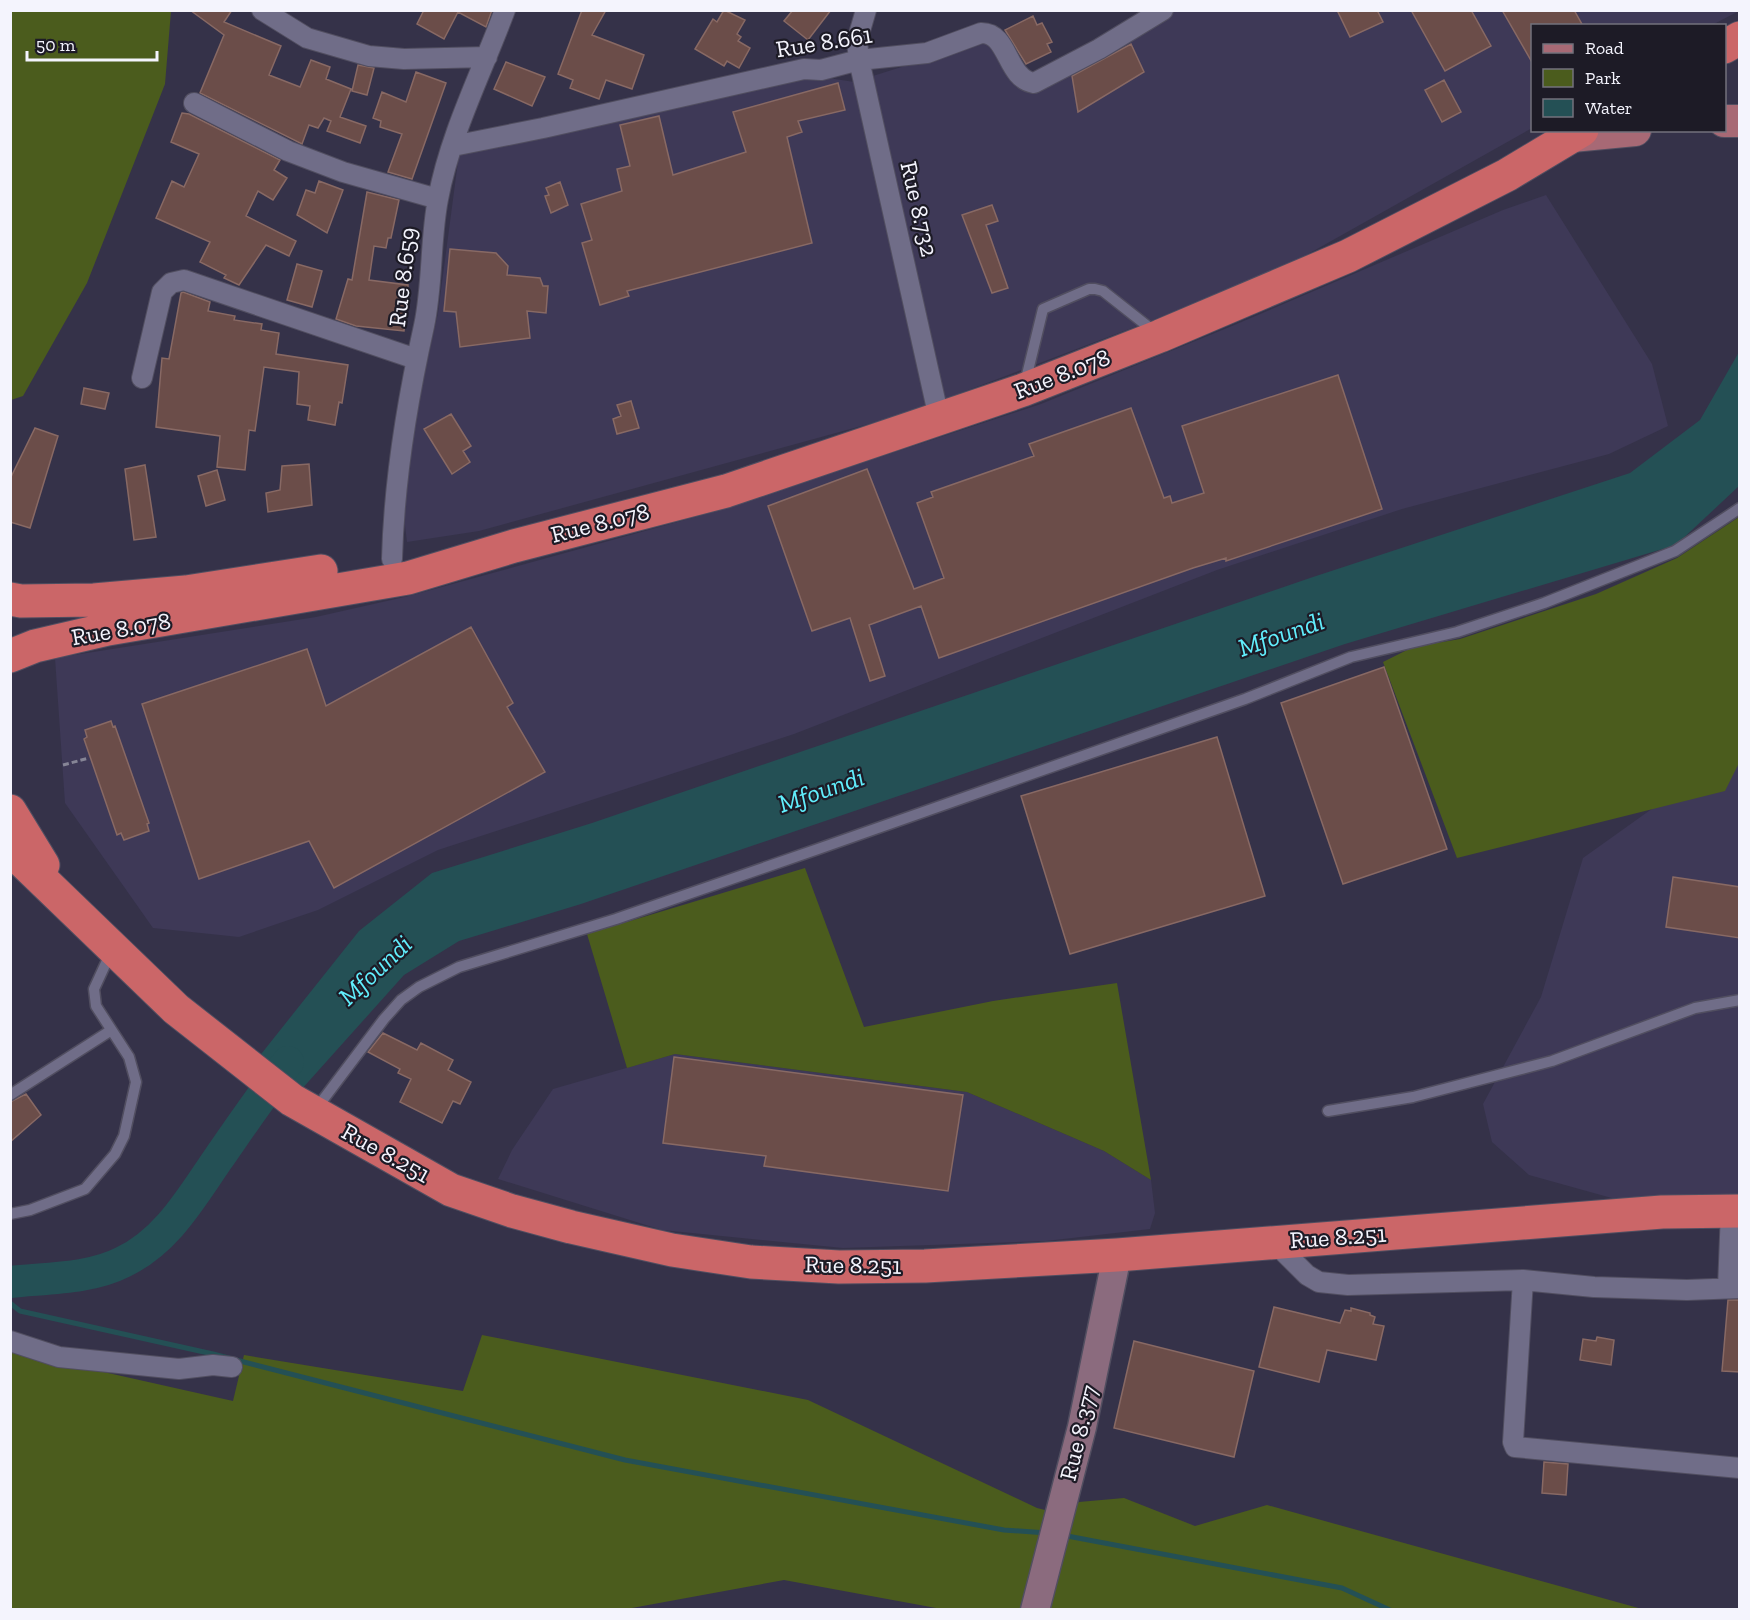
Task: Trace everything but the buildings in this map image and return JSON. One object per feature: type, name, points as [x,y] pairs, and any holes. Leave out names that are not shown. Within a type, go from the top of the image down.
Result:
[{"type":"highway","points":[[1726,46],[1740,38]]},
{"type":"highway","name":"Rue 8.078","points":[[10,656],[35,646],[108,629],[408,578],[514,546],[726,491],[1023,390],[1160,336],[1348,256],[1507,175],[1577,134]]},
{"type":"highway","name":"Rue 8.078","points":[[10,599],[21,601],[94,600],[186,592],[392,560],[514,546]]},
{"type":"highway","name":"Rue 8.251","points":[[10,811],[36,855],[72,906]]},
{"type":"highway","name":"Rue 8.251","points":[[10,849],[32,873],[72,906],[176,1009],[250,1068],[303,1106],[451,1190],[561,1225],[672,1250],[751,1262],[839,1267],[925,1266],[1118,1255],[1662,1212],[1735,1211]]},
{"type":"main road","points":[[1577,134],[1606,132]]},
{"type":"street","points":[[262,10],[307,38],[369,56],[404,59],[487,57]]},
{"type":"street","name":"Rue 8.659","points":[[392,560],[393,508],[416,359],[425,323],[438,199],[453,146],[505,10]]},
{"type":"street","name":"Rue 8.732","points":[[867,10],[857,41],[859,60],[939,418]]},
{"type":"street","name":"Rue 8.661","points":[[453,146],[804,69],[821,70],[859,60],[927,53],[989,33],[996,38],[1020,77],[1034,83],[1099,50],[1163,10]]},
{"type":"street","points":[[194,103],[288,151],[332,168],[438,199]]},
{"type":"street","points":[[142,378],[162,292],[171,283],[184,280],[416,359]]},
{"type":"street","points":[[1274,1242],[1307,1275],[1319,1281],[1348,1285],[1523,1280],[1594,1287],[1687,1290],[1734,1288],[1735,1211]]},
{"type":"street","name":"Rue 8.377","points":[[1035,1610],[1082,1427],[1118,1255]]},
{"type":"street","points":[[1523,1280],[1513,1442],[1515,1447],[1740,1468]]},
{"type":"street","points":[[10,1341],[59,1357],[179,1369],[213,1365],[232,1367]]},
{"type":"lane","points":[[1023,390],[1043,309],[1089,289],[1103,291],[1160,336]]},
{"type":"lane","points":[[303,1106],[401,1000],[419,987],[459,967],[616,919],[807,853],[1245,699],[1351,657],[1457,632],[1544,603],[1675,551],[1740,508]]},
{"type":"lane","points":[[10,1214],[30,1210],[85,1188],[115,1154],[124,1136],[136,1082],[129,1057],[110,1031],[96,1006],[94,989],[113,949]]},
{"type":"lane","points":[[1328,1111],[1413,1096],[1552,1061],[1695,1008],[1740,1000]]},
{"type":"lane","points":[[10,1095],[110,1031]]},
{"type":"path","points":[[63,765],[90,758]]},
{"type":"shaded area","points":[[1174,11],[1739,11],[1714,24],[1531,24],[1531,129],[1269,276],[905,414],[479,531],[407,542],[400,485],[438,313],[459,154],[803,74],[854,82],[993,38],[1020,82],[1077,66]]},
{"type":"shaded area","points":[[1546,195],[1652,364],[1668,426],[1609,454],[1402,509],[1217,570],[794,734],[438,850],[318,910],[239,937],[153,928],[65,803],[55,658],[316,617],[409,596],[710,513],[1041,404],[1232,326],[1503,210]]},
{"type":"shaded area","points":[[1739,738],[1739,1211],[1662,1212],[1529,1175],[1492,1142],[1483,1104],[1541,997],[1583,858],[1691,781]]},
{"type":"shaded area","points":[[675,1054],[967,1092],[1104,1151],[1151,1180],[1155,1213],[1150,1229],[1046,1241],[843,1248],[662,1230],[498,1179],[512,1150],[553,1089]]},
{"type":"green space","points":[[11,10],[171,11],[165,84],[87,283],[23,396],[11,400]]},
{"type":"green space","points":[[1739,517],[1739,763],[1725,791],[1457,858],[1383,662],[1413,647],[1460,639],[1596,594],[1677,558]]},
{"type":"green space","points":[[805,868],[864,1027],[993,1001],[1117,983],[1151,1180],[1104,1151],[967,1092],[675,1054],[627,1068],[587,934]]},
{"type":"green space","points":[[482,1335],[808,1400],[1037,1508],[1065,1515],[1079,1502],[1124,1498],[1195,1526],[1267,1505],[1642,1609],[947,1610],[784,1580],[621,1610],[11,1609],[10,1351],[233,1401],[244,1355],[463,1391]]},
{"type":"water","points":[[1739,352],[1739,486],[1676,545],[1345,644],[581,904],[459,941],[404,975],[292,1100],[250,1068],[359,931],[432,873],[592,823],[1310,578],[1630,473],[1700,420]]},
{"type":"waterway","name":"Mfoundi","points":[[10,1282],[97,1272],[123,1262],[153,1243],[188,1203],[288,1062]]},
{"type":"waterway","points":[[10,1303],[20,1311],[213,1354],[625,1460],[1004,1530],[1047,1533]]},
{"type":"waterway","points":[[1062,1535],[1342,1588],[1390,1610]]}]
